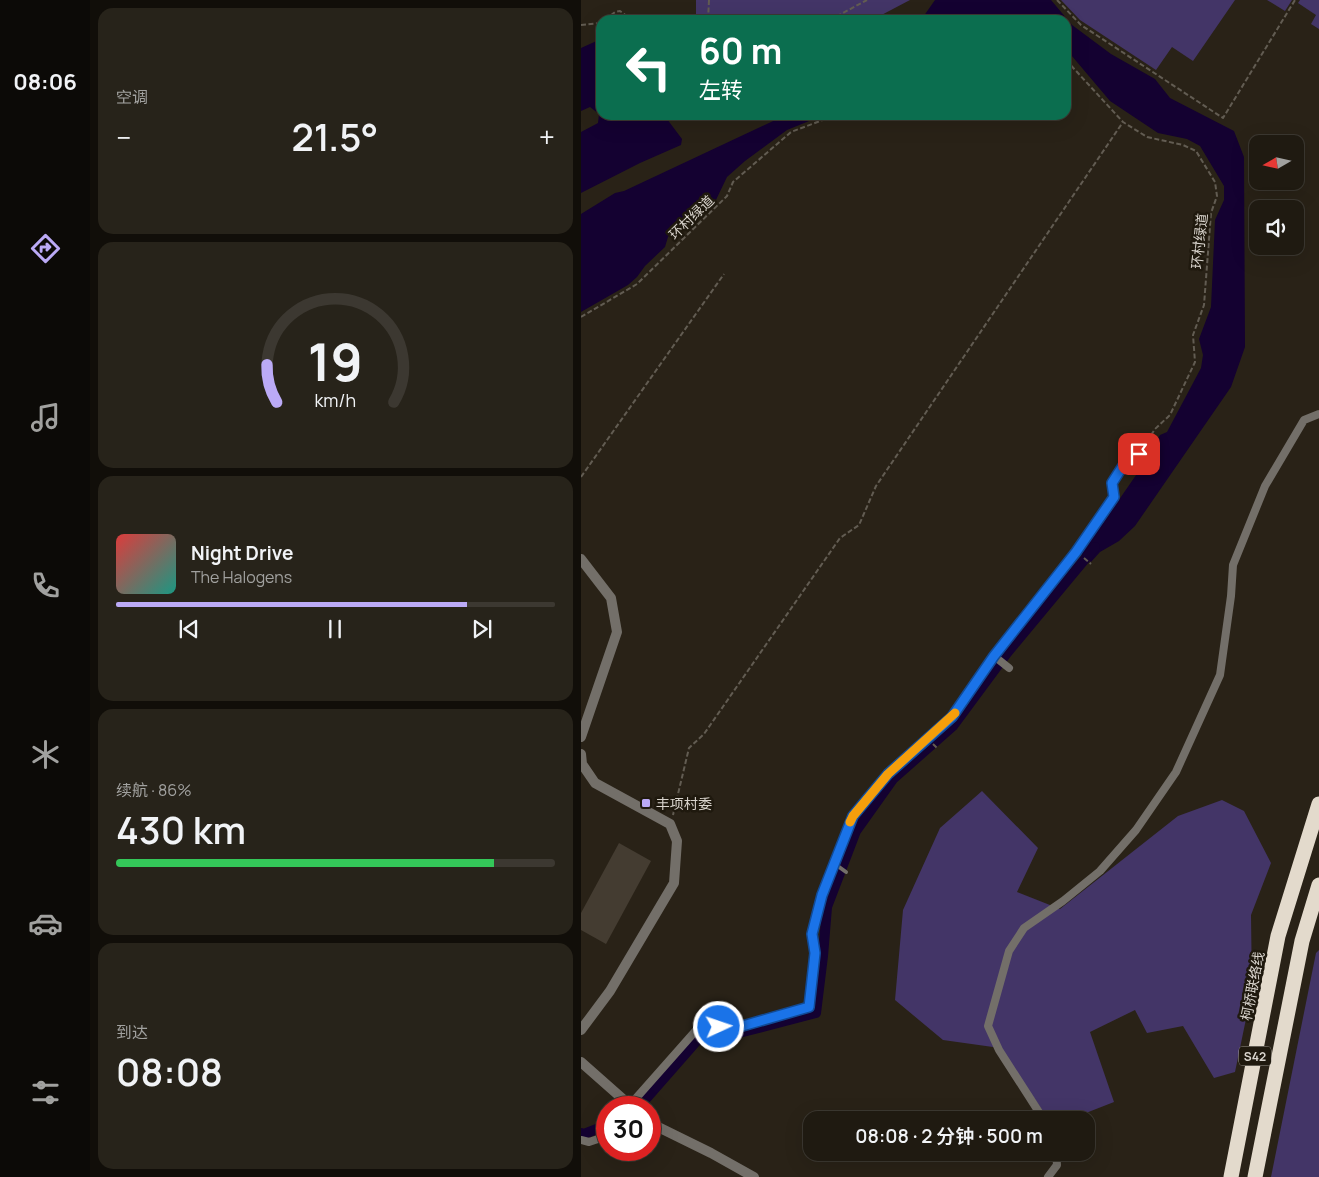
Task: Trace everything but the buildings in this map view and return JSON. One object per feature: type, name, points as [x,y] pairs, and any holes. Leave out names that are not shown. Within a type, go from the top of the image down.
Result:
[{"type":"highway","name":"柯桥联络线","points":[[1231,1177],[1278,936],[1319,804]]},
{"type":"highway","name":"S42","points":[[1255,1177],[1302,941],[1319,884]]},
{"type":"street","points":[[1038,1111],[999,1050],[988,1026],[1009,951],[1023,928],[1063,901],[1100,871],[1136,830],[1176,772],[1220,674],[1231,596],[1233,564],[1265,486],[1304,420],[1319,414]]},
{"type":"street","points":[[640,1096],[699,1027],[739,1027],[809,1007],[815,953],[812,934],[833,863],[853,816],[888,774],[952,717],[995,657],[1076,552],[1114,497],[1112,483],[1128,458],[1139,454]]},
{"type":"street","points":[[581,559],[611,598],[617,632],[581,737]]},
{"type":"street","points":[[995,657],[1007,666]]},
{"type":"street","points":[[581,761],[595,783],[670,824],[677,842],[674,883],[610,991],[581,1030]]},
{"type":"street","points":[[581,1062],[620,1096]]},
{"type":"street","points":[[661,1129],[711,1153],[754,1177]]},
{"type":"street","points":[[581,1140],[589,1142],[596,1140]]},
{"type":"street","points":[[1048,1177],[1057,1165],[1057,1161]]},
{"type":"lane","points":[[833,863],[846,872]]},
{"type":"path","points":[[708,15],[709,0]]},
{"type":"path","points":[[839,15],[867,0]]},
{"type":"path","points":[[1057,0],[1081,25],[1223,118],[1295,0]]},
{"type":"path","points":[[611,15],[620,11],[625,15]]},
{"type":"path","points":[[581,25],[596,24]]},
{"type":"path","name":"环村绿道","points":[[1071,65],[1123,122],[1147,137],[1196,151],[1215,182],[1217,196],[1211,212],[1204,305],[1193,335],[1195,362],[1170,415],[1155,429],[1139,454]]},
{"type":"path","name":"环村绿道","points":[[581,318],[637,284],[727,196],[733,182],[791,132],[823,120]]},
{"type":"path","points":[[670,824],[689,748],[704,734],[840,538],[859,525],[876,486],[1123,122]]},
{"type":"path","points":[[581,478],[724,274]]},
{"type":"shaded area","points":[[696,0],[910,0],[882,15],[696,15]]},
{"type":"shaded area","points":[[935,0],[1051,0],[1064,15],[993,15],[924,15]]},
{"type":"shaded area","points":[[1061,0],[1235,0],[1193,61],[1172,47],[1156,70],[1080,20]]},
{"type":"shaded area","points":[[1267,0],[1292,0],[1285,11]]},
{"type":"shaded area","points":[[1300,0],[1319,0],[1319,29],[1311,24],[1316,15],[1298,3]]},
{"type":"shaded area","points":[[1071,24],[1111,54],[1155,79],[1170,98],[1234,131],[1244,157],[1245,347],[1231,387],[1135,526],[1119,541],[1100,552],[1091,562],[1079,552],[1103,523],[1143,465],[1160,435],[1167,432],[1201,368],[1203,355],[1199,339],[1211,307],[1215,220],[1224,200],[1224,186],[1200,146],[1187,139],[1158,133],[1110,101],[1071,55]]},
{"type":"shaded area","points":[[596,41],[596,112],[590,107],[581,111],[581,48]]},
{"type":"shaded area","points":[[598,120],[668,120],[682,139],[681,145],[640,163],[581,193],[581,132],[598,123]]},
{"type":"shaded area","points":[[775,120],[812,120],[787,130],[745,161],[727,177],[715,202],[698,214],[686,217],[668,237],[665,247],[645,266],[637,277],[628,285],[581,312],[581,214],[615,193],[624,191]]},
{"type":"shaded area","points":[[982,791],[1038,848],[1017,892],[1060,909],[1178,816],[1222,800],[1244,811],[1271,863],[1251,915],[1252,990],[1235,1072],[1214,1078],[1183,1026],[1147,1033],[1135,1010],[1090,1032],[1114,1102],[1091,1111],[1043,1111],[1000,1048],[943,1040],[895,1000],[903,910],[940,828]]},
{"type":"shaded area","points":[[1319,950],[1319,1177],[1271,1177],[1316,953]]},
{"type":"waterway","points":[[649,1096],[702,1035],[739,1033],[816,1013],[827,907],[856,831],[893,779],[953,726],[1007,653],[1095,547]]},
{"type":"waterway","points":[[581,1133],[584,1134],[596,1129]]},
{"type":"slow traffic","points":[[850,822],[888,774],[955,713]]},
{"type":"place","name":"丰项村委","points":[[646,803]]},
{"type":"route","points":[[719,1027],[739,1027],[809,1007],[815,953],[812,934],[833,863],[853,816],[888,774],[952,717],[994,656],[1076,552],[1114,497],[1112,483],[1128,458],[1139,454]]}]
